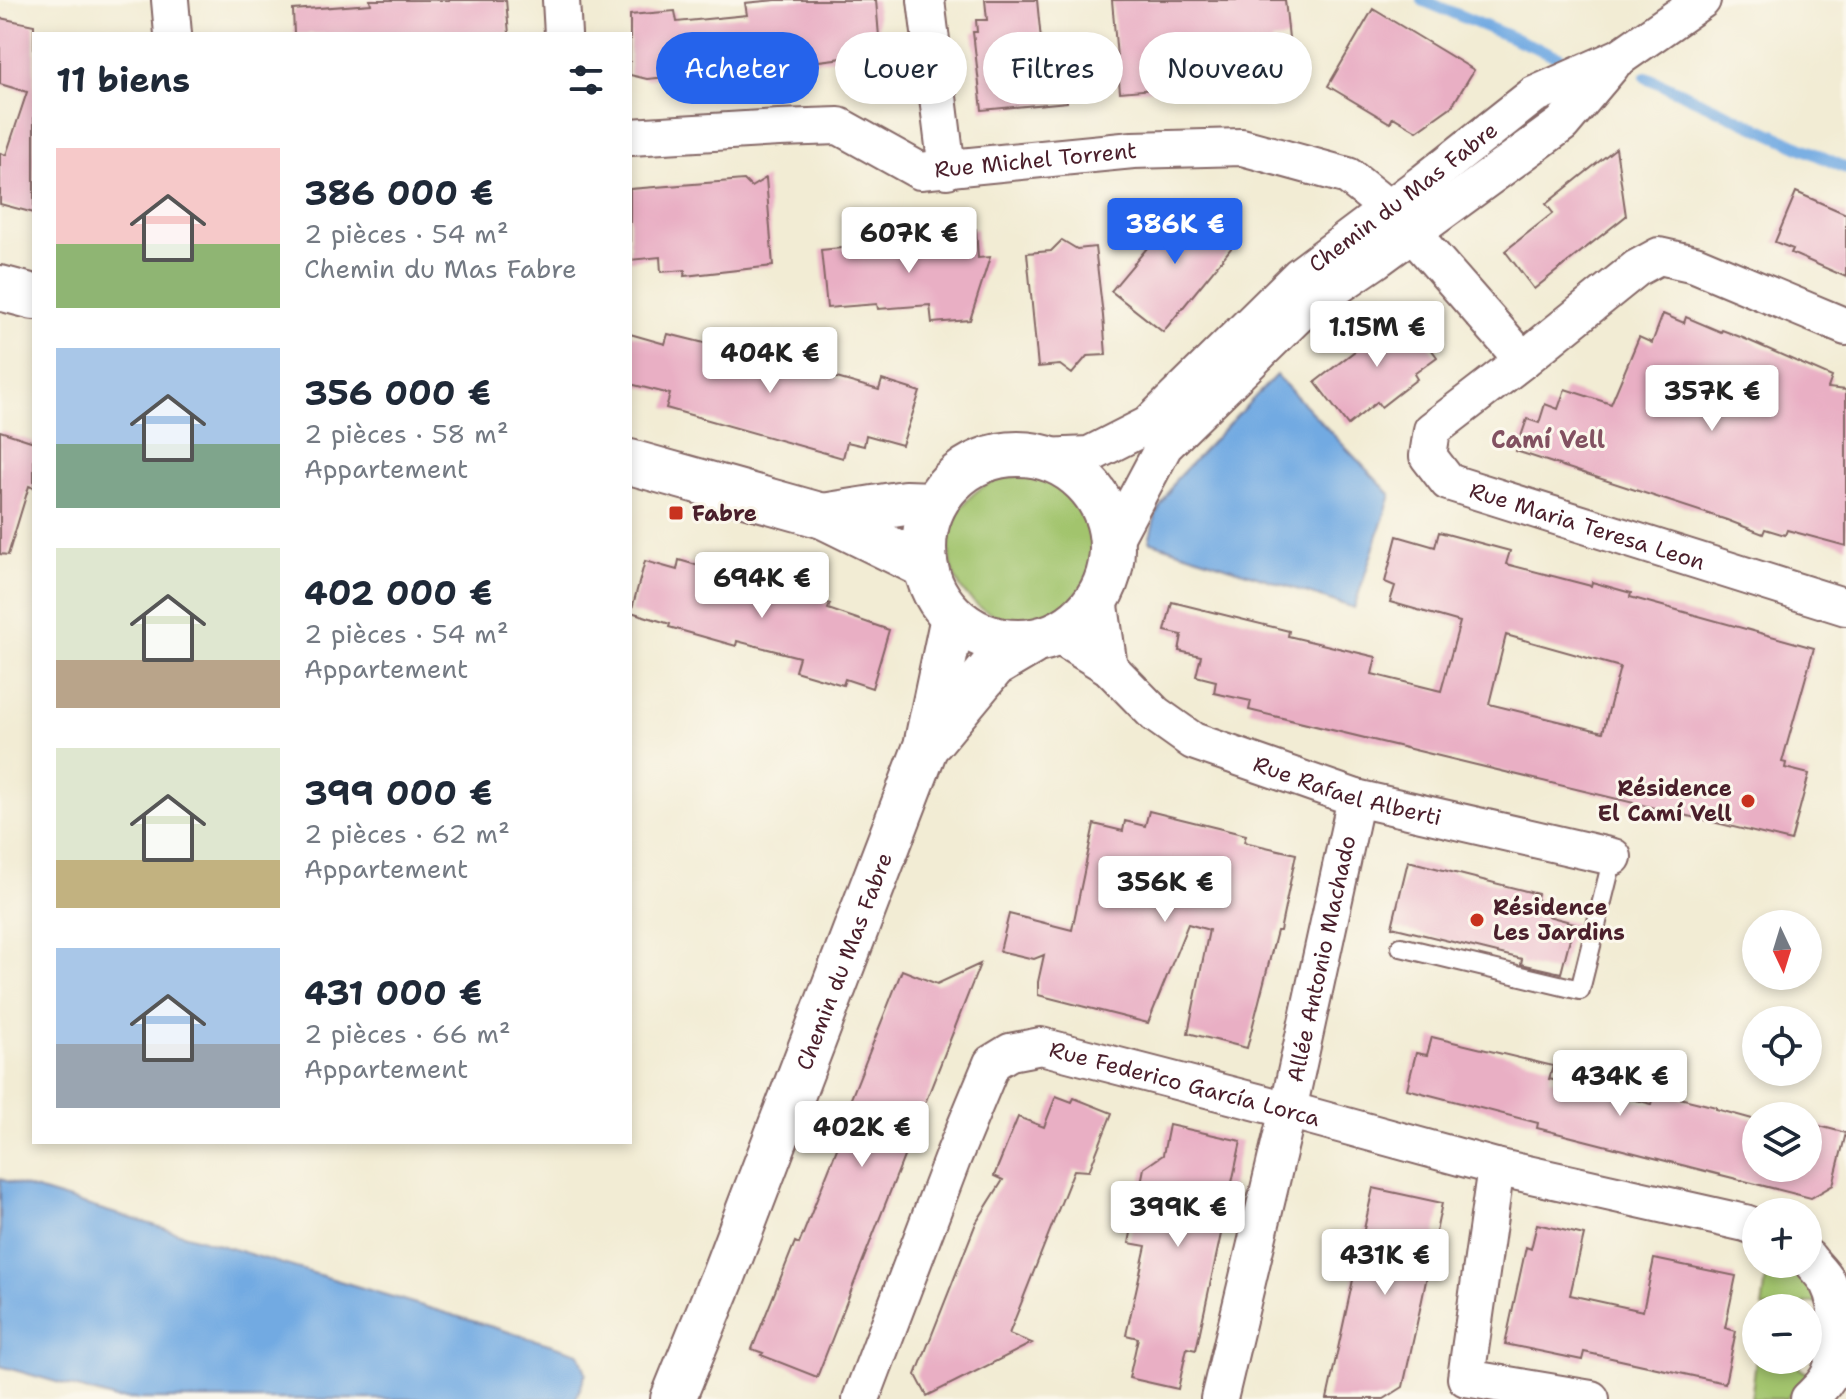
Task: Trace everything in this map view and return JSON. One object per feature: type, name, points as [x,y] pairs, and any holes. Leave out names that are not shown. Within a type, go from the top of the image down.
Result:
[{"type":"street","points":[[170,0],[173,32]]},
{"type":"street","points":[[561,0],[563,32]]},
{"type":"street","points":[[926,0],[947,170]]},
{"type":"street","name":"Chemin du Mas Fabre","points":[[1113,542],[1164,446],[1304,309],[1376,260],[1424,182],[1534,95],[1620,57],[1702,0]]},
{"type":"street","name":"Rue Michel Torrent","points":[[632,137],[839,126],[920,171],[1133,150],[1242,147],[1348,176],[1400,220]]},
{"type":"street","points":[[1400,220],[1523,360]]},
{"type":"street","name":"Chemin du Mas Fabre","points":[[1044,457],[1089,455],[1148,425],[1299,276],[1400,220]]},
{"type":"street","name":"Rue Maria Teresa Leon","points":[[1846,327],[1695,264],[1659,256],[1637,268],[1432,430],[1428,456],[1448,482],[1846,607]]},
{"type":"street","points":[[0,288],[32,296]]},
{"type":"street","points":[[1019,453],[1044,457],[1071,469],[1093,489],[1107,514],[1113,542],[1110,572],[1099,599],[1080,620],[1044,639],[1002,642],[976,633],[953,617],[935,594],[925,566],[924,535],[934,504],[949,483],[969,467],[993,456],[1019,453]]},
{"type":"street","points":[[632,463],[823,516],[925,566]]},
{"type":"street","points":[[823,516],[905,503],[934,504]]},
{"type":"street","points":[[1099,599],[1109,667]]},
{"type":"street","name":"Chemin du Mas Fabre","points":[[673,1399],[926,746],[953,617]]},
{"type":"street","name":"Chemin du Mas Fabre","points":[[926,746],[994,665],[1044,639]]},
{"type":"street","name":"Rue Rafael Alberti","points":[[1044,639],[1109,667],[1155,714],[1193,741],[1356,798],[1613,857]]},
{"type":"street","name":"Allée Antonio Machado","points":[[1219,1399],[1288,1110],[1356,798]]},
{"type":"street","name":"Rue Federico García Lorca","points":[[861,1399],[992,1063],[1010,1052],[1041,1046],[1496,1167],[1742,1222]]},
{"type":"street","points":[[1496,1167],[1466,1378],[1591,1399]]},
{"type":"street","points":[[1809,1399],[1828,1377],[1836,1355],[1834,1305],[1828,1283],[1822,1276]]},
{"type":"lane","points":[[1401,947],[1580,990],[1613,857]]},
{"type":"green space","points":[[1021,476],[1048,482],[1072,497],[1087,521],[1093,548],[1087,575],[1072,599],[1048,614],[1021,620],[994,614],[970,599],[955,575],[949,548],[955,521],[970,497],[994,482]]},
{"type":"green space","points":[[1766,1278],[1802,1278],[1814,1294],[1764,1294]]},
{"type":"green space","points":[[1754,1374],[1810,1375],[1786,1399],[1751,1399]]},
{"type":"water","points":[[1276,375],[1391,495],[1354,608],[1149,541],[1156,514],[1176,479]]},
{"type":"water","points":[[0,1179],[579,1353],[586,1373],[576,1399],[116,1399],[0,1366]]},
{"type":"building","points":[[370,0],[506,0],[509,32],[294,32],[293,10],[371,4]]},
{"type":"building","points":[[876,0],[879,32],[835,32],[835,59],[819,61],[819,32],[656,32],[656,78],[632,75],[630,15],[675,11],[677,22],[747,15],[745,3]]},
{"type":"building","points":[[985,0],[1037,0],[1040,32],[983,32],[983,104],[1046,104],[982,110],[973,32],[977,32],[976,20],[987,20]]},
{"type":"building","points":[[1112,0],[1285,0],[1288,32],[1139,32],[1139,90],[1123,92],[1123,32],[1115,32]]},
{"type":"building","points":[[1373,9],[1474,70],[1452,106],[1417,131],[1393,117],[1390,123],[1328,86]]},
{"type":"building","points":[[0,18],[34,25],[32,212],[0,204],[0,153],[6,155],[27,92],[0,84]]},
{"type":"building","points":[[1616,148],[1626,216],[1534,289],[1505,251],[1553,213],[1546,204]]},
{"type":"building","points":[[766,178],[773,266],[684,276],[685,270],[661,272],[660,257],[632,260],[632,189],[744,180],[751,187]]},
{"type":"building","points":[[1796,192],[1846,214],[1846,277],[1791,253],[1793,249],[1775,242]]},
{"type":"building","points":[[1184,204],[1197,215],[1220,213],[1221,229],[1237,241],[1163,332],[1111,291]]},
{"type":"building","points":[[976,229],[978,258],[990,257],[970,320],[932,323],[930,305],[878,309],[877,304],[827,308],[821,250],[906,242],[905,236]]},
{"type":"building","points":[[1062,240],[1077,249],[1095,247],[1106,355],[1087,356],[1072,374],[1060,365],[1038,367],[1027,253],[1051,251]]},
{"type":"building","points":[[1402,310],[1437,357],[1414,374],[1417,379],[1381,407],[1377,402],[1348,425],[1315,382]]},
{"type":"building","points":[[1663,314],[1684,323],[1686,317],[1743,338],[1832,377],[1828,388],[1846,390],[1846,546],[1787,530],[1785,535],[1765,529],[1763,534],[1516,451],[1527,419],[1539,423],[1545,404],[1558,409],[1565,389],[1611,404],[1639,337],[1652,343]]},
{"type":"building","points":[[668,334],[879,390],[882,380],[920,392],[902,445],[866,435],[864,446],[847,442],[843,458],[666,408],[670,394],[632,384],[632,335],[665,344]]},
{"type":"building","points":[[0,431],[32,441],[32,487],[29,486],[8,555],[0,554]]},
{"type":"building","points":[[1439,532],[1510,551],[1506,564],[1591,586],[1592,582],[1631,593],[1630,597],[1814,648],[1782,762],[1786,763],[1785,768],[1809,774],[1791,841],[1249,710],[1251,701],[1214,693],[1216,681],[1196,676],[1201,656],[1179,651],[1182,635],[1165,631],[1172,602],[1289,631],[1288,636],[1376,657],[1372,674],[1441,691],[1460,622],[1390,602],[1395,586],[1385,582],[1397,536],[1435,547]],"holes":[[[1506,635],[1620,667],[1603,732],[1489,704]]]},
{"type":"building","points":[[679,560],[830,604],[828,609],[889,630],[872,688],[845,679],[843,685],[795,671],[799,657],[737,641],[736,646],[669,627],[670,624],[632,612],[645,561],[677,570]]},
{"type":"building","points":[[1149,811],[1246,835],[1244,842],[1296,854],[1280,931],[1277,931],[1247,1048],[1188,1033],[1209,930],[1188,924],[1148,1023],[1038,995],[1044,955],[1034,959],[1000,951],[1009,914],[1072,930],[1094,824],[1123,831],[1125,821],[1145,826]]},
{"type":"building","name":"Résidence Les Jardins","points":[[1408,861],[1538,894],[1536,900],[1551,904],[1548,916],[1574,923],[1561,973],[1521,964],[1522,959],[1392,927]]},
{"type":"building","points":[[980,964],[817,1377],[761,1355],[763,1353],[752,1349],[840,1141],[835,1139],[902,970],[937,984]]},
{"type":"building","points":[[1432,1037],[1553,1066],[1549,1079],[1652,1104],[1655,1092],[1742,1116],[1742,1180],[1537,1128],[1538,1123],[1407,1089],[1416,1053],[1427,1055]]},
{"type":"building","points":[[1056,1096],[1072,1102],[1074,1098],[1112,1113],[1089,1171],[1074,1170],[1009,1334],[1032,1343],[927,1396],[916,1375],[976,1223],[1003,1180],[994,1176],[1018,1117],[1044,1127]]},
{"type":"building","points":[[1169,1125],[1241,1141],[1196,1350],[1187,1348],[1178,1389],[1129,1378],[1138,1338],[1126,1335],[1146,1246],[1129,1243],[1144,1168],[1163,1155]]},
{"type":"building","points":[[1822,1127],[1846,1133],[1833,1185],[1811,1198],[1748,1182],[1822,1182]]},
{"type":"building","points":[[1373,1188],[1442,1203],[1422,1300],[1403,1387],[1384,1399],[1327,1399]]},
{"type":"building","points":[[1537,1224],[1584,1235],[1570,1295],[1643,1311],[1654,1259],[1736,1276],[1725,1328],[1736,1331],[1725,1383],[1584,1352],[1582,1360],[1505,1344],[1526,1247],[1531,1249]]},
{"type":"waterway","points":[[1422,0],[1559,57]]},
{"type":"waterway","points":[[1646,77],[1846,168]]},
{"type":"place","name":"Fabre","points":[[676,513]]},
{"type":"place","name":"Résidence El Camí Vell","points":[[1748,801]]},
{"type":"place","name":"Résidence Les Jardins","points":[[1477,920]]},
{"type":"district","name":"Camí Vell","points":[[1548,440]]}]
